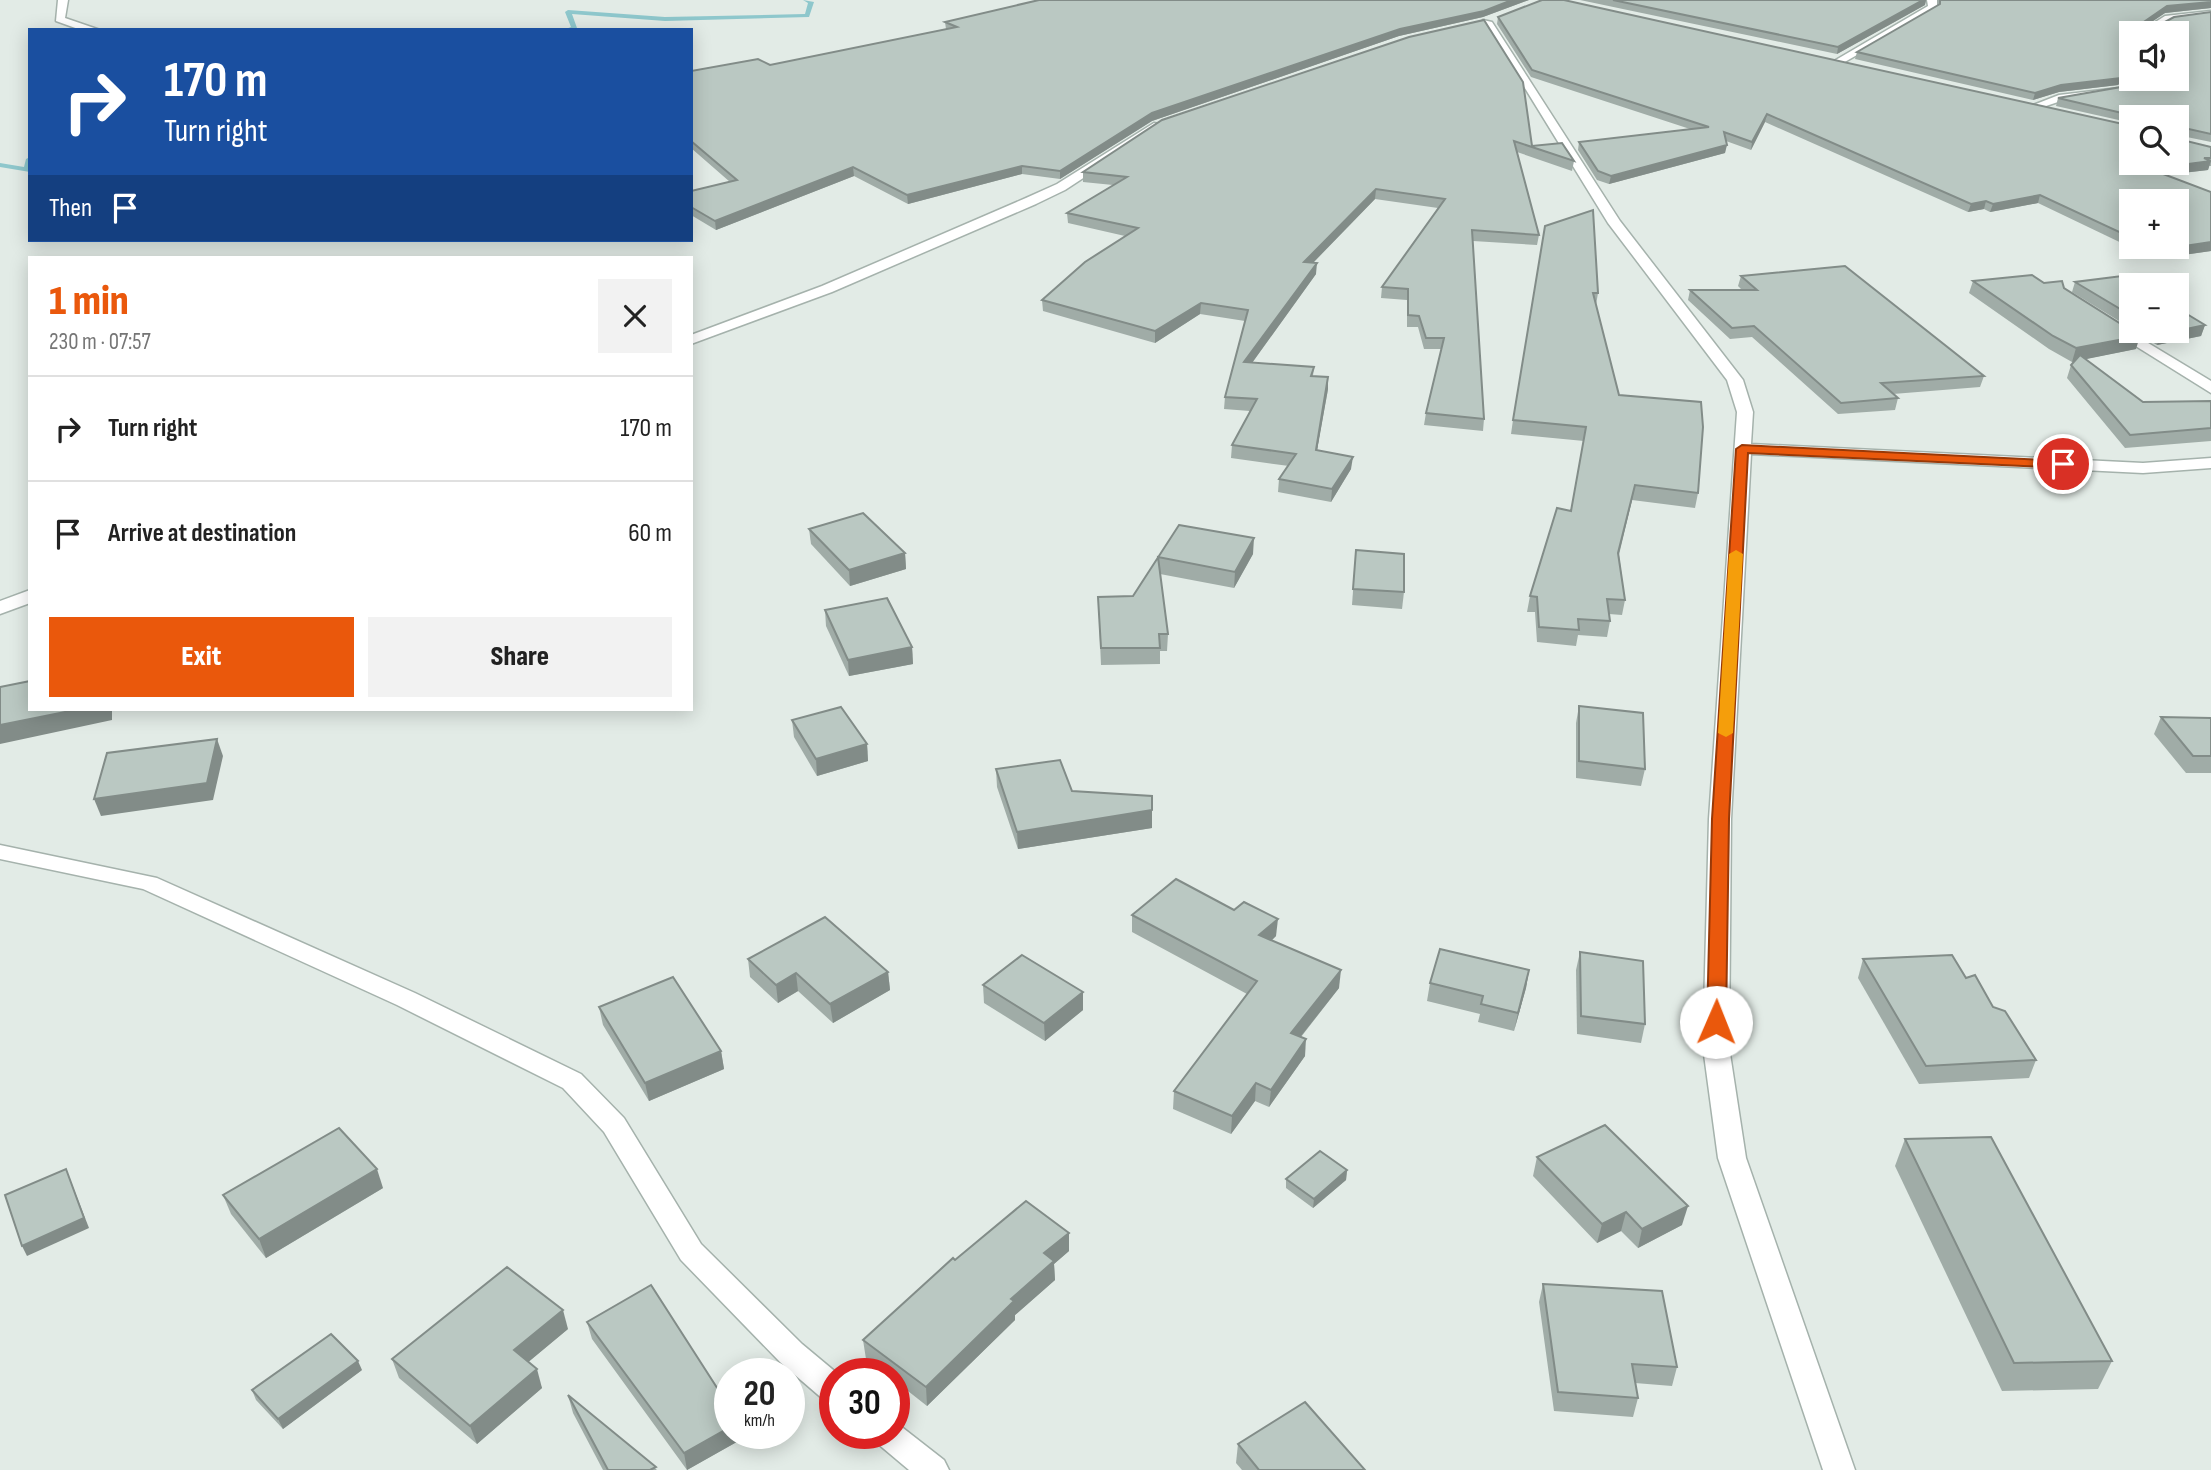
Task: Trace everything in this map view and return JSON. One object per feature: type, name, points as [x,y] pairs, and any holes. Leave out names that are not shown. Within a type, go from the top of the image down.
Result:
[{"type":"street","points":[[64,0],[60,19],[88,28]]},
{"type":"street","points":[[1839,61],[1933,7],[1932,0]]},
{"type":"street","points":[[2164,21],[2169,18],[2211,14]]},
{"type":"street","points":[[1487,21],[1615,223],[1735,380],[1745,412],[1720,819],[1716,1047],[1732,1158],[1839,1470]]},
{"type":"street","points":[[1826,58],[1852,64]]},
{"type":"street","points":[[2034,107],[2059,98],[2121,91]]},
{"type":"street","points":[[2021,104],[2058,112]]},
{"type":"street","points":[[693,339],[828,289],[1031,201],[1061,187],[1122,145],[1170,121]]},
{"type":"street","points":[[2100,317],[2211,388]]},
{"type":"street","points":[[1742,449],[2143,468],[2211,463]]},
{"type":"street","points":[[0,608],[28,597]]},
{"type":"street","points":[[3,855],[149,883],[406,999],[572,1081],[614,1125],[691,1252],[791,1353],[819,1377]]},
{"type":"street","points":[[907,1449],[933,1470]]},
{"type":"building","points":[[1039,0],[1512,0],[1484,11],[1400,29],[1152,113],[1060,171],[1022,166],[907,195],[853,167],[715,221],[693,208],[693,191],[737,180],[693,143],[693,71],[758,59],[770,65],[957,27],[945,22]]},
{"type":"building","points":[[1542,0],[1564,0],[2119,123],[2119,175],[2166,175],[2211,192],[2211,242],[2189,245],[2189,189],[2119,189],[2119,232],[2040,195],[1993,204],[1986,201],[1971,204],[1767,114],[1752,142],[1724,132],[1727,145],[1611,176],[1598,171],[1579,142],[1709,127],[1532,70],[1498,17]]},
{"type":"building","points":[[1613,0],[1923,0],[1838,47]]},
{"type":"building","points":[[1940,0],[2211,0],[2167,6],[2145,21],[2119,21],[2119,78],[2061,85],[2035,93],[1857,52],[1940,4]]},
{"type":"building","points":[[2211,12],[2211,134],[2189,129],[2189,105],[2119,105],[2119,112],[2058,98],[2119,87],[2119,91],[2189,91],[2189,21],[2167,21],[2174,17]]},
{"type":"building","points":[[1484,20],[1523,82],[1532,146],[1562,143],[1574,161],[1514,141],[1539,235],[1472,230],[1484,419],[1426,413],[1444,338],[1426,338],[1419,316],[1408,315],[1408,289],[1382,287],[1445,199],[1376,189],[1304,262],[1317,263],[1244,362],[1314,367],[1311,376],[1328,377],[1316,450],[1353,457],[1332,489],[1279,479],[1296,454],[1232,445],[1257,399],[1225,397],[1248,310],[1201,303],[1155,331],[1042,300],[1085,262],[1138,228],[1067,213],[1127,177],[1083,172],[1162,120],[1409,37]]},
{"type":"building","points":[[2189,142],[2211,147],[2211,158],[2204,158],[2211,161],[2189,164]]},
{"type":"building","points":[[1593,210],[1598,293],[1593,293],[1619,395],[1701,402],[1703,427],[1698,493],[1635,485],[1618,553],[1625,600],[1607,599],[1610,621],[1578,619],[1579,630],[1539,627],[1537,597],[1530,596],[1557,508],[1571,511],[1586,427],[1513,420],[1545,226]]},
{"type":"building","points":[[1845,266],[1984,376],[1881,383],[1898,398],[1841,403],[1754,326],[1732,328],[1690,290],[1757,290],[1741,276]]},
{"type":"building","points":[[2032,275],[2044,283],[2062,281],[2064,288],[2119,323],[2119,340],[2076,348],[2053,336],[1973,281]]},
{"type":"building","points":[[2119,276],[2119,308],[2075,282]]},
{"type":"building","points":[[2189,315],[2205,325],[2189,328]]},
{"type":"building","points":[[2080,355],[2143,402],[2211,401],[2211,428],[2130,435],[2071,365]]},
{"type":"building","points":[[863,513],[905,553],[849,570],[809,529]]},
{"type":"building","points":[[1179,525],[1254,538],[1235,572],[1158,557]]},
{"type":"building","points":[[1356,550],[1404,554],[1404,592],[1353,589]]},
{"type":"building","points":[[1158,557],[1168,634],[1159,634],[1160,648],[1101,648],[1098,597],[1133,596]]},
{"type":"building","points":[[887,598],[912,647],[848,660],[825,610]]},
{"type":"building","points":[[28,681],[28,711],[70,711],[0,725],[0,687]]},
{"type":"building","points":[[1579,706],[1643,713],[1645,769],[1579,761]]},
{"type":"building","points":[[841,707],[867,744],[816,759],[792,720]]},
{"type":"building","points":[[2161,717],[2211,718],[2211,756],[2193,756]]},
{"type":"building","points":[[217,739],[207,783],[94,799],[107,753]]},
{"type":"building","points":[[1060,760],[1072,791],[1152,796],[1152,810],[1017,832],[996,769]]},
{"type":"building","points":[[1176,879],[1234,910],[1244,902],[1278,919],[1259,935],[1341,970],[1291,1033],[1306,1039],[1271,1090],[1256,1083],[1232,1116],[1174,1091],[1257,981],[1132,915]]},
{"type":"building","points":[[825,917],[888,972],[830,1004],[796,973],[776,985],[748,959]]},
{"type":"building","points":[[1440,949],[1529,970],[1518,1013],[1481,1004],[1483,996],[1430,983]]},
{"type":"building","points":[[1580,952],[1643,961],[1645,1024],[1581,1016]]},
{"type":"building","points":[[1022,955],[1083,992],[1044,1023],[983,985]]},
{"type":"building","points":[[1952,955],[1966,978],[1975,975],[1993,1007],[2005,1011],[2036,1060],[1926,1066],[1863,959]]},
{"type":"building","points":[[673,977],[721,1051],[645,1083],[599,1007]]},
{"type":"building","points":[[1605,1125],[1688,1206],[1642,1229],[1626,1212],[1602,1224],[1537,1157]]},
{"type":"building","points":[[339,1128],[377,1169],[259,1239],[223,1195]]},
{"type":"building","points":[[1991,1137],[2112,1361],[2014,1363],[1905,1139]]},
{"type":"building","points":[[1320,1151],[1347,1170],[1314,1199],[1286,1179]]},
{"type":"building","points":[[66,1169],[84,1218],[22,1246],[5,1195]]},
{"type":"building","points":[[1026,1201],[1069,1233],[1044,1253],[1054,1261],[1011,1299],[1014,1301],[926,1387],[910,1375],[910,1358],[887,1358],[863,1340],[953,1258],[955,1260]]},
{"type":"building","points":[[507,1267],[563,1310],[514,1350],[537,1369],[470,1426],[392,1359]]},
{"type":"building","points":[[1543,1284],[1662,1291],[1677,1367],[1632,1364],[1638,1398],[1558,1392]]},
{"type":"building","points":[[651,1285],[714,1383],[714,1436],[684,1453],[587,1322]]},
{"type":"building","points":[[331,1334],[358,1361],[278,1419],[252,1390]]},
{"type":"building","points":[[568,1395],[656,1467],[650,1470],[608,1470]]},
{"type":"building","points":[[1305,1402],[1365,1470],[1259,1470],[1238,1444]]},
{"type":"waterway","points":[[574,28],[568,12],[665,19],[807,16],[811,2],[806,0]]},
{"type":"waterway","points":[[0,165],[27,170],[28,166]]},
{"type":"slow traffic","points":[[1726,733],[1736,554]]},
{"type":"route","points":[[1716,1022],[1720,819],[1742,449],[2063,464]]}]
